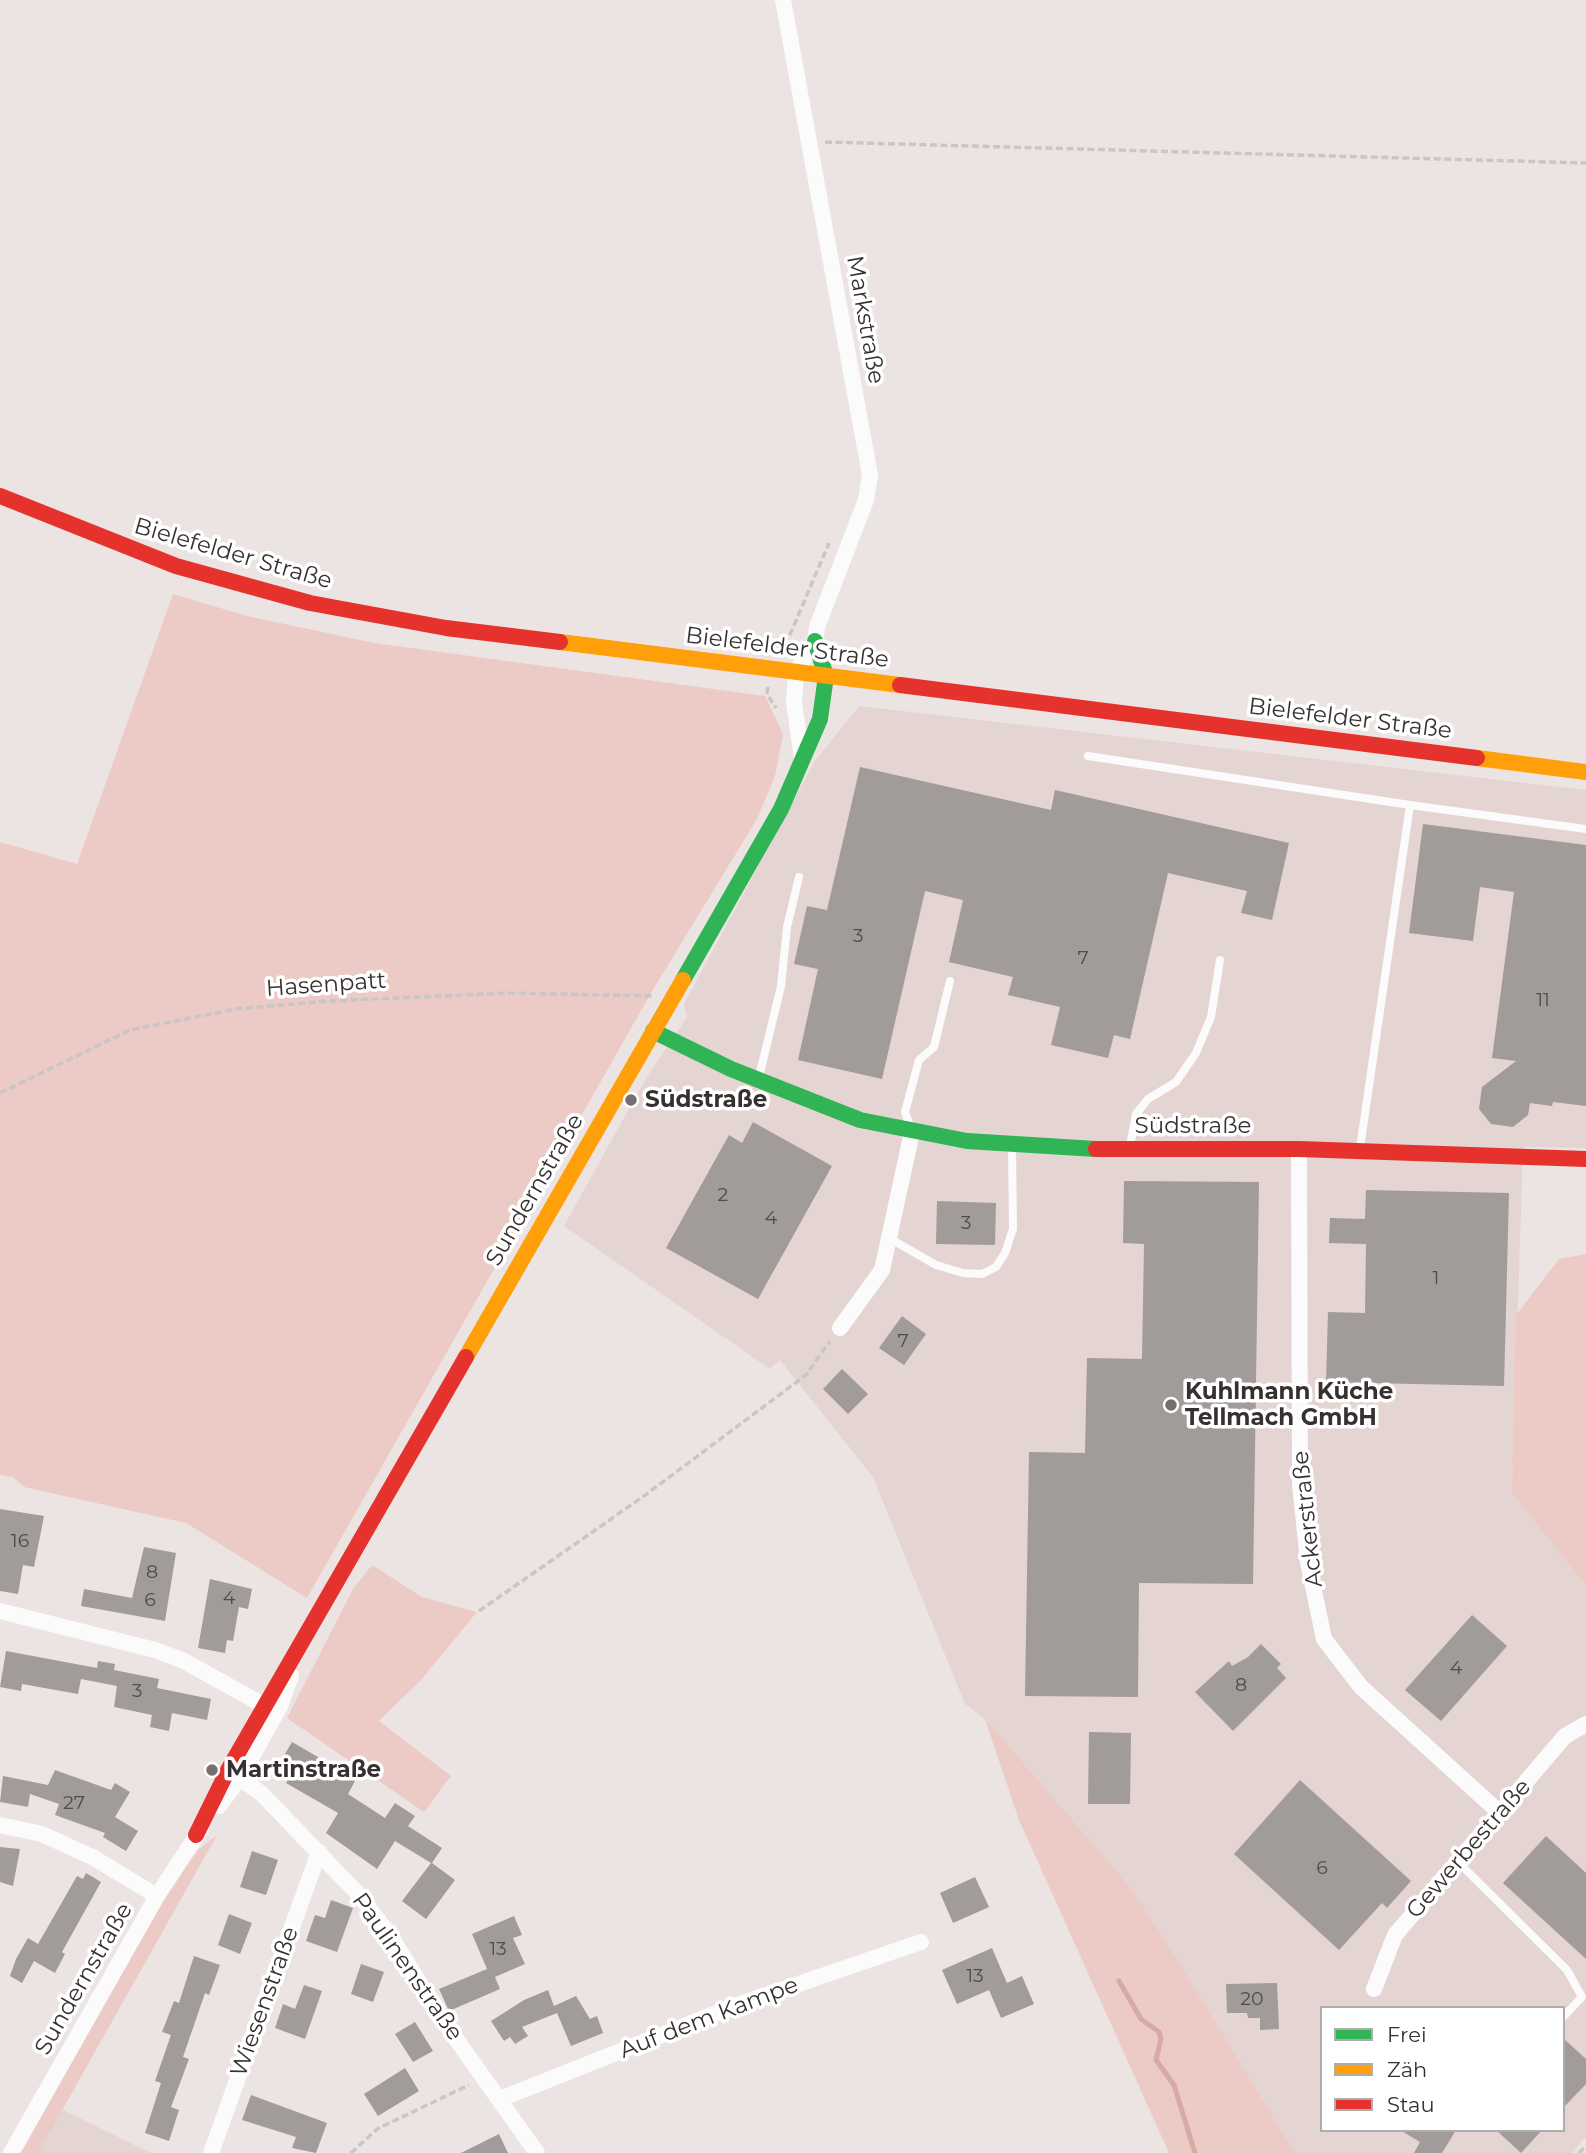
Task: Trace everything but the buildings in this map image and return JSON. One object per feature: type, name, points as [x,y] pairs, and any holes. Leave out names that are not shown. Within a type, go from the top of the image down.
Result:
[{"type":"street","name":"Markstraße","points":[[783,0],[870,475],[866,500],[817,627],[815,641],[796,672]]},
{"type":"street","name":"Bielefelder Straße","points":[[0,496],[176,566],[310,603],[446,628],[1586,772]]},
{"type":"street","points":[[815,641],[826,676]]},
{"type":"street","points":[[796,672],[794,702],[802,759]]},
{"type":"street","name":"Sundernstraße","points":[[9,2149],[157,1896],[271,1710],[304,1641],[781,809],[820,719],[826,676]]},
{"type":"street","name":"Südstraße","points":[[653,1031],[758,1080],[860,1120],[912,1132],[1012,1144],[1129,1149],[1299,1149],[1586,1158]]},
{"type":"street","points":[[840,1328],[882,1270],[912,1132]]},
{"type":"street","name":"Ackerstraße","points":[[1299,1149],[1300,1484],[1308,1562],[1324,1639],[1360,1687],[1500,1813]]},
{"type":"street","points":[[0,1611],[113,1637],[155,1650],[184,1661],[271,1710]]},
{"type":"street","name":"Gewerbestraße","points":[[1374,1989],[1395,1935],[1565,1736],[1586,1724]]},
{"type":"street","name":"Paulinenstraße","points":[[234,1774],[320,1852],[392,1938],[439,2015],[537,2153]]},
{"type":"street","points":[[0,1825],[42,1834],[94,1858],[157,1896]]},
{"type":"street","name":"Wiesenstraße","points":[[211,2153],[320,1852]]},
{"type":"street","name":"Auf dem Kampe","points":[[500,2099],[737,2005],[921,1942]]},
{"type":"lane","points":[[1088,756],[1586,829]]},
{"type":"lane","points":[[1360,1151],[1410,805]]},
{"type":"lane","points":[[758,1080],[781,986],[787,926],[799,877]]},
{"type":"lane","points":[[1129,1149],[1136,1114],[1148,1100],[1176,1082],[1196,1053],[1211,1017],[1220,960]]},
{"type":"lane","points":[[912,1132],[905,1112],[919,1059],[934,1047],[950,981]]},
{"type":"lane","points":[[889,1238],[936,1265],[963,1273],[982,1274],[996,1267],[1005,1253],[1013,1229],[1012,1144]]},
{"type":"lane","points":[[1458,1862],[1567,1970],[1582,1997],[1565,2015]]},
{"type":"path","points":[[809,142],[1586,163]]},
{"type":"path","points":[[778,710],[767,694],[775,645],[789,637],[830,541]]},
{"type":"path","name":"Hasenpatt","points":[[0,1093],[130,1030],[236,1009],[329,1001],[508,993],[659,996],[671,1001]]},
{"type":"path","points":[[479,1611],[644,1496],[806,1375],[840,1328]]},
{"type":"path","points":[[351,2153],[377,2129],[484,2077]]},
{"type":"path","points":[[1579,2153],[1586,2146]]},
{"type":"shaded area","points":[[173,594],[247,616],[374,643],[765,696],[783,734],[775,776],[757,819],[651,993],[307,1598],[186,1523],[24,1487],[13,1477],[0,1475],[0,842],[77,864]]},
{"type":"shaded area","points":[[859,706],[1586,790],[1586,1148],[1523,1147],[1512,1493],[1586,1586],[1586,2137],[1571,2153],[1295,2153],[1168,1948],[985,1719],[965,1704],[873,1477],[780,1360],[770,1369],[564,1226],[646,1078],[687,1017],[684,1004],[815,761]]},
{"type":"shaded area","points":[[1586,1254],[1586,1586],[1512,1493],[1516,1315],[1559,1259]]},
{"type":"shaded area","points":[[372,1565],[422,1597],[477,1612],[421,1680],[379,1721],[451,1776],[424,1812],[287,1718],[353,1589]]},
{"type":"shaded area","points":[[985,1719],[1132,1890],[1295,2153],[1169,2153],[1019,1820]]},
{"type":"shaded area","points":[[217,1835],[38,2153],[21,2153],[170,1888],[198,1850]]},
{"type":"shaded area","points":[[61,2109],[151,2153],[38,2153]]},
{"type":"waterway","points":[[1119,1981],[1141,2019],[1159,2032],[1161,2039],[1156,2060],[1174,2085],[1195,2153]]},
{"type":"traffic: fast","points":[[683,980],[781,809],[820,719],[826,676],[815,641]]},
{"type":"traffic: fast","points":[[653,1031],[731,1069],[860,1120],[967,1141],[1096,1149]]},
{"type":"traffic: slow","points":[[560,642],[900,685]]},
{"type":"traffic: slow","points":[[1477,758],[1586,772]]},
{"type":"traffic: slow","points":[[466,1357],[683,980]]},
{"type":"traffic: jam","points":[[0,496],[176,566],[310,603],[446,628],[560,642]]},
{"type":"traffic: jam","points":[[900,685],[1477,758]]},
{"type":"traffic: jam","points":[[1096,1149],[1299,1149],[1586,1159]]},
{"type":"traffic: jam","points":[[196,1835],[228,1770],[466,1357]]},
{"type":"place","name":"Südstraße","points":[[631,1100]]},
{"type":"place","name":"Kuhlmann Küche Tellmach GmbH","points":[[1171,1405]]},
{"type":"place","name":"Martinstraße","points":[[212,1770]]}]
